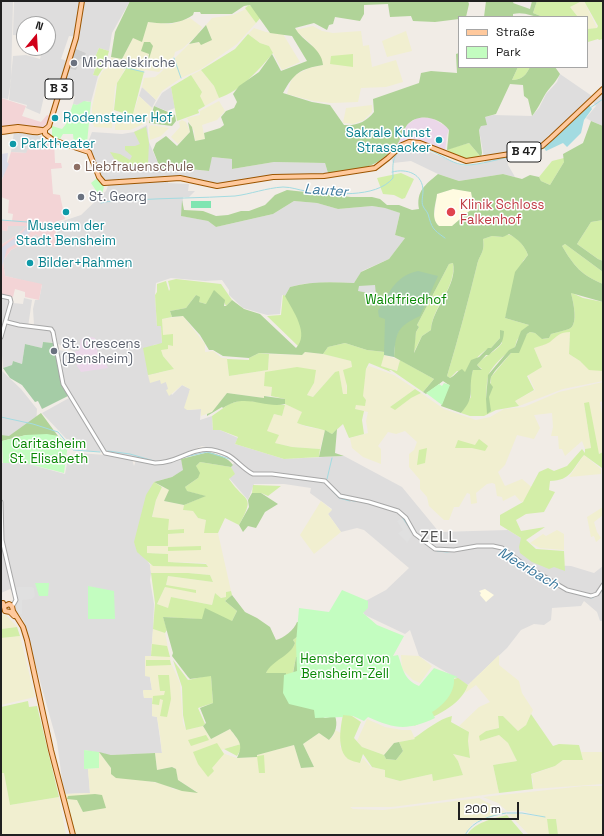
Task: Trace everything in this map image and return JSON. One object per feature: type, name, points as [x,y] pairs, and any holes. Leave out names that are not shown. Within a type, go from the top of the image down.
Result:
[{"type":"main road","name":"B 3","points":[[45,130],[50,124],[61,82],[76,38],[82,1]]},
{"type":"main road","name":"B 47","points":[[37,134],[87,150],[99,177],[104,183],[180,178],[212,186],[225,186],[273,177],[324,176],[369,170],[381,164],[402,145],[409,142],[420,143],[466,161],[529,151],[542,146],[603,89]]},
{"type":"main road","points":[[1,129],[18,127],[45,130]]},
{"type":"main road","points":[[1,132],[18,130],[37,134],[45,130]]},
{"type":"main road","points":[[45,130],[48,137]]},
{"type":"main road","points":[[7,606],[24,632],[51,750],[73,835]]},
{"type":"street","points":[[1,296],[10,299],[11,305],[1,337]]},
{"type":"street","points":[[6,322],[50,329],[54,332],[63,384],[105,453],[159,463],[206,449],[228,455],[253,474],[272,474],[325,481],[340,496],[368,502],[398,511],[406,518],[415,534],[435,548],[454,550],[477,546],[493,546],[502,548],[538,574],[567,590],[591,596],[596,594],[603,585]]},
{"type":"street","points":[[1,502],[2,540],[15,598],[13,602],[7,606]]},
{"type":"shaded area","points":[[1,1],[13,1],[11,81],[8,99],[1,98]]},
{"type":"shaded area","points":[[14,1],[130,1],[112,33],[109,51],[99,48],[93,62],[97,63],[93,75],[98,76],[91,102],[87,101],[77,105],[73,104],[75,96],[60,92],[67,68],[80,58],[84,59],[86,53],[74,48],[76,37],[69,36],[61,59],[68,61],[58,94],[45,92],[40,114],[26,108],[27,105],[9,100],[13,56],[30,56],[40,59],[41,56],[56,56],[56,16],[16,16],[16,35],[13,35]]},
{"type":"shaded area","points":[[584,1],[597,28],[588,29],[588,16],[577,16],[570,7]]},
{"type":"shaded area","points":[[246,9],[256,23],[237,44],[201,69],[181,78],[162,91],[156,100],[142,87],[144,78],[155,77],[189,44],[212,40],[206,25],[212,18],[233,15]]},
{"type":"shaded area","points":[[190,18],[202,27],[198,34],[182,49],[175,52],[174,56],[159,72],[145,70],[144,72],[126,67],[115,87],[112,128],[94,127],[92,120],[92,107],[98,80],[102,72],[109,65],[111,57],[122,59],[133,38],[148,22],[171,24]]},
{"type":"shaded area","points":[[313,26],[322,31],[333,33],[361,31],[363,46],[369,45],[372,67],[396,60],[403,82],[386,87],[361,88],[358,102],[331,103],[313,101],[287,94],[291,81],[295,75],[309,68],[323,65],[311,44],[295,30]]},
{"type":"shaded area","points":[[254,28],[266,32],[283,34],[300,62],[282,70],[269,46],[260,43],[248,34]]},
{"type":"shaded area","points":[[406,31],[412,51],[387,57],[382,41]]},
{"type":"shaded area","points":[[74,48],[86,53],[84,60],[80,59],[76,70],[67,68]]},
{"type":"shaded area","points":[[201,70],[214,86],[219,98],[205,106],[199,96],[202,92],[191,75]]},
{"type":"shaded area","points":[[560,74],[592,96],[540,145],[507,154],[508,165],[515,177],[503,174],[459,181],[438,174],[411,161],[393,163],[391,158],[407,147],[419,147],[460,165],[465,166],[485,163],[479,130],[485,117],[493,115],[532,116],[539,108],[546,94],[557,82]]},
{"type":"shaded area","points":[[142,87],[156,100],[152,108],[139,96]]},
{"type":"shaded area","points":[[171,87],[175,108],[167,111],[154,106],[162,93]]},
{"type":"shaded area","points":[[603,92],[603,126],[586,118],[596,106],[592,101]]},
{"type":"shaded area","points":[[139,96],[152,108],[146,123],[130,130],[115,130],[115,113],[132,117]]},
{"type":"shaded area","points":[[1,98],[26,106],[22,116],[41,122],[47,115],[51,116],[48,123],[41,130],[1,127]]},
{"type":"shaded area","points":[[219,101],[225,111],[217,120],[202,125],[205,139],[195,141],[194,131],[187,118],[200,115],[200,111]]},
{"type":"shaded area","points":[[372,105],[372,112],[364,120],[353,124],[343,123],[346,108]]},
{"type":"shaded area","points":[[418,117],[432,118],[447,127],[449,130],[445,151],[418,140],[404,141],[396,147],[407,125]]},
{"type":"shaded area","points":[[182,120],[186,122],[190,132],[178,144],[171,137],[180,127],[179,122]]},
{"type":"shaded area","points":[[147,125],[149,142],[160,168],[180,168],[208,171],[212,157],[232,159],[232,169],[274,162],[325,163],[328,173],[278,175],[207,185],[168,177],[168,183],[189,184],[188,191],[195,191],[189,197],[183,197],[182,216],[208,221],[216,227],[273,214],[294,201],[317,203],[338,209],[372,206],[386,208],[400,213],[395,235],[405,238],[389,259],[362,271],[354,283],[328,282],[302,284],[290,287],[285,296],[282,295],[280,314],[267,315],[243,308],[229,295],[229,290],[222,280],[205,281],[171,278],[156,283],[155,295],[157,326],[161,325],[162,344],[153,345],[160,379],[166,382],[172,395],[182,385],[190,389],[187,410],[201,409],[200,420],[212,416],[213,430],[220,430],[238,438],[235,444],[284,459],[344,456],[402,487],[439,532],[508,530],[521,538],[550,565],[571,566],[594,573],[603,566],[603,621],[600,621],[597,612],[584,601],[581,606],[552,608],[551,620],[544,625],[534,624],[521,630],[507,648],[468,685],[419,656],[410,630],[405,634],[365,615],[358,605],[386,590],[409,568],[364,530],[357,528],[341,532],[328,514],[332,509],[310,493],[311,488],[284,484],[254,484],[248,500],[229,478],[234,474],[231,467],[237,459],[221,451],[202,446],[164,463],[181,459],[184,470],[172,477],[154,482],[137,551],[145,557],[150,565],[150,580],[154,604],[151,656],[146,656],[152,690],[143,691],[144,698],[152,698],[152,716],[157,717],[162,753],[111,755],[84,750],[85,769],[88,769],[90,793],[64,794],[57,742],[23,620],[16,611],[15,595],[10,589],[1,593],[1,463],[25,463],[65,474],[68,459],[77,460],[78,453],[132,459],[134,466],[136,460],[106,452],[88,451],[75,448],[42,413],[69,398],[87,427],[89,426],[64,382],[60,359],[75,363],[75,352],[58,344],[53,328],[34,325],[33,309],[35,300],[39,300],[42,285],[5,276],[3,261],[11,250],[25,243],[36,234],[54,248],[58,241],[56,227],[57,223],[81,215],[106,191],[109,183],[102,178],[90,150],[75,145],[87,145],[92,132],[122,134],[134,132]]},
{"type":"shaded area","points":[[151,125],[169,128],[161,136],[150,140],[149,127]]},
{"type":"shaded area","points":[[14,132],[41,136],[46,139],[44,150],[28,149],[27,153],[11,152]]},
{"type":"shaded area","points":[[46,139],[54,141],[55,163],[61,163],[62,168],[51,169],[53,194],[60,195],[65,219],[55,222],[54,225],[58,241],[54,248],[36,234],[25,243],[11,250],[3,261],[5,276],[42,284],[39,300],[25,297],[25,292],[15,289],[13,297],[1,295],[1,245],[27,226],[8,226],[7,231],[1,230],[1,220],[12,221],[13,214],[8,213],[9,200],[1,197],[2,180],[11,152],[26,153],[28,149],[44,150]]},
{"type":"shaded area","points":[[8,153],[7,162],[9,164],[1,181],[1,154]]},
{"type":"shaded area","points":[[108,164],[112,173],[128,171],[128,174],[108,176],[103,165]]},
{"type":"shaded area","name":"Klinik Schloss Falkenhof","points":[[453,189],[471,192],[474,207],[452,226],[439,226],[435,222],[434,217],[437,194]]},
{"type":"shaded area","points":[[29,225],[36,226],[23,240],[7,249],[1,270],[1,248],[23,232]]},
{"type":"shaded area","points":[[8,226],[27,226],[1,245],[1,230],[7,231]]},
{"type":"shaded area","points":[[375,285],[376,295],[369,296],[368,293],[358,291],[359,286]]},
{"type":"shaded area","points":[[1,295],[11,297],[1,337]]},
{"type":"shaded area","points":[[24,298],[32,300],[28,327],[50,330],[53,333],[55,342],[43,342],[42,348],[25,344],[22,364],[13,361],[12,365],[3,368],[1,342],[13,303],[23,304]]},
{"type":"shaded area","points":[[183,316],[205,344],[205,352],[213,351],[222,358],[227,358],[229,376],[268,370],[269,354],[302,355],[305,352],[323,354],[351,361],[352,367],[346,379],[347,394],[343,394],[339,372],[335,372],[313,397],[307,395],[314,383],[272,387],[271,396],[264,396],[264,398],[227,393],[212,412],[201,416],[201,409],[187,410],[184,408],[190,389],[182,385],[169,396],[166,390],[168,389],[166,382],[161,384],[160,380],[150,383],[148,375],[174,369],[163,356],[160,349],[168,345],[173,346],[163,335],[162,319]]},
{"type":"shaded area","points":[[570,332],[569,354],[589,369],[602,371],[603,381],[563,389],[519,406],[515,401],[535,390],[528,375],[542,367],[534,348],[547,343],[557,334]]},
{"type":"shaded area","points":[[90,337],[95,338],[98,356],[103,357],[108,368],[81,372],[77,366],[75,351],[79,351],[81,339]]},
{"type":"shaded area","points":[[59,350],[71,353],[73,362],[60,358]]},
{"type":"shaded area","points":[[384,355],[400,360],[397,371],[381,366]]},
{"type":"shaded area","points":[[369,366],[394,375],[415,389],[390,407],[421,393],[444,409],[476,420],[490,417],[504,409],[524,407],[559,392],[603,382],[603,401],[600,402],[603,420],[603,452],[599,454],[584,403],[591,448],[585,449],[582,441],[565,456],[562,449],[559,449],[558,436],[551,436],[553,427],[552,413],[534,415],[540,428],[534,439],[517,435],[505,465],[498,472],[505,486],[522,479],[534,489],[527,501],[521,502],[515,495],[503,501],[502,497],[497,496],[495,484],[487,484],[476,493],[477,503],[471,504],[470,494],[467,493],[459,507],[454,507],[449,520],[444,520],[429,506],[427,497],[420,489],[420,480],[409,467],[409,454],[414,450],[417,442],[405,431],[396,434],[388,432],[378,446],[381,449],[381,464],[363,457],[352,448],[350,438],[368,433],[366,421],[368,412],[355,409],[356,405],[365,405],[366,400],[362,396],[366,369]]},
{"type":"shaded area","points":[[1,367],[2,371],[21,389],[37,409],[36,425],[27,432],[2,440]]},
{"type":"shaded area","points":[[285,404],[303,412],[297,423],[307,427],[325,430],[320,449],[292,447],[275,443],[266,431],[274,414],[282,416]]},
{"type":"shaded area","points":[[584,455],[601,469],[601,474],[569,477]]},
{"type":"shaded area","points":[[162,487],[170,490],[164,501],[184,505],[183,510],[193,511],[198,518],[206,520],[205,533],[218,533],[231,591],[226,592],[227,597],[221,598],[215,593],[212,605],[171,597],[168,609],[157,604],[166,585],[168,576],[213,582],[210,575],[188,573],[151,573],[150,565],[207,567],[206,563],[168,562],[168,554],[147,553],[147,546],[168,534],[183,533],[183,529],[168,530],[152,518],[156,500]]},
{"type":"shaded area","points":[[321,501],[332,510],[328,514],[341,532],[314,554],[300,535]]},
{"type":"shaded area","points":[[603,507],[603,515],[594,522],[597,532],[601,538],[596,542],[594,536],[591,537],[587,517]]},
{"type":"shaded area","points":[[402,518],[412,536],[407,543],[398,533],[403,530],[397,521]]},
{"type":"shaded area","points":[[557,530],[564,534],[564,550],[540,548],[530,543],[543,534],[546,536]]},
{"type":"shaded area","points":[[17,587],[34,588],[35,596],[32,599],[22,600],[22,614],[19,615],[17,609]]},
{"type":"shaded area","points":[[485,589],[494,595],[486,602],[480,595],[481,593],[479,591]]},
{"type":"shaded area","points":[[4,614],[17,627],[1,629],[1,616]]},
{"type":"shaded area","points":[[153,629],[165,633],[171,663],[180,683],[183,723],[186,730],[203,726],[211,739],[230,729],[241,744],[221,750],[225,754],[237,758],[257,757],[256,755],[294,745],[301,768],[314,767],[303,744],[319,733],[329,740],[334,735],[335,730],[341,733],[340,747],[360,763],[363,758],[371,767],[369,770],[372,767],[385,770],[385,777],[400,781],[432,774],[433,780],[463,775],[458,761],[452,754],[470,758],[468,741],[469,732],[459,726],[479,707],[490,702],[476,685],[465,693],[468,685],[499,655],[499,665],[519,681],[522,693],[533,710],[526,725],[518,731],[503,716],[498,716],[499,728],[486,731],[480,741],[499,735],[508,743],[517,761],[493,765],[499,793],[392,807],[350,807],[353,809],[383,810],[479,798],[505,812],[473,823],[465,835],[74,835],[64,794],[90,793],[88,769],[99,768],[99,752],[111,768],[135,779],[165,784],[173,789],[197,792],[178,780],[176,770],[173,767],[157,770],[155,753],[162,753],[157,717],[152,716],[152,698],[144,698],[143,690],[152,690],[150,677],[145,676],[145,656],[151,656]]},
{"type":"shaded area","points":[[20,636],[35,697],[1,705],[1,638]]},
{"type":"shaded area","points":[[401,655],[419,656],[432,666],[420,683],[413,680],[402,669]]},
{"type":"shaded area","points":[[367,719],[385,727],[411,730],[415,739],[394,743],[384,755],[362,747],[357,741]]},
{"type":"shaded area","points":[[581,752],[603,752],[603,784],[533,789],[533,779],[530,775],[555,766],[563,760],[583,760]]},
{"type":"shaded area","points":[[1,773],[4,773],[10,805],[59,797],[66,835],[1,835]]},
{"type":"shaded area","points":[[584,786],[603,786],[603,835],[558,835],[556,819],[547,819],[549,835],[529,835],[509,814],[542,817],[523,811],[507,811],[498,803],[483,797]]},
{"type":"green space","points":[[130,1],[468,1],[469,4],[466,16],[458,16],[458,19],[435,22],[413,21],[411,16],[390,17],[388,4],[364,5],[364,14],[360,21],[335,17],[333,24],[329,25],[327,30],[314,23],[295,28],[298,33],[316,49],[322,59],[323,65],[309,68],[298,73],[294,76],[283,93],[312,102],[330,105],[344,125],[353,125],[364,121],[374,112],[373,99],[419,83],[421,73],[431,71],[457,73],[456,54],[458,53],[458,68],[518,68],[512,80],[523,76],[529,68],[556,68],[560,74],[532,116],[528,99],[524,96],[523,85],[510,84],[496,114],[485,117],[487,125],[481,126],[479,130],[482,153],[481,157],[469,143],[447,150],[449,130],[435,119],[423,117],[417,118],[407,125],[397,145],[379,161],[367,167],[354,170],[328,173],[325,163],[274,162],[232,169],[232,159],[212,157],[209,171],[180,168],[160,168],[153,150],[156,143],[166,136],[177,146],[190,132],[188,122],[192,127],[195,141],[205,139],[204,133],[220,128],[224,125],[221,117],[226,111],[234,108],[237,102],[233,94],[239,86],[259,72],[272,54],[281,71],[307,61],[292,36],[270,33],[250,5],[244,6],[232,14],[201,14],[200,12],[194,12],[193,15],[182,21],[166,23],[148,22],[142,42],[133,38],[122,59],[111,57],[115,32]]},
{"type":"green space","points":[[486,1],[514,1],[513,3],[530,9],[532,1],[537,1],[533,13],[540,16],[517,13],[513,14],[513,16],[484,16]]},
{"type":"green space","points":[[537,1],[582,1],[570,7],[577,16],[540,16],[533,13]]},
{"type":"green space","points":[[584,1],[603,1],[603,39],[588,42],[588,29],[597,28],[598,26]]},
{"type":"green space","points":[[249,5],[262,16],[256,23],[245,8]]},
{"type":"green space","points":[[206,25],[212,40],[201,45],[199,42],[189,44]]},
{"type":"green space","points":[[248,34],[260,43],[269,46],[273,53],[242,85],[227,95],[219,98],[214,86],[201,70],[235,49]]},
{"type":"green space","points":[[144,42],[150,42],[153,46],[148,62],[149,54],[141,51]]},
{"type":"green space","points":[[99,48],[109,51],[105,65],[98,76],[93,75],[97,63],[93,62]]},
{"type":"green space","points":[[353,54],[353,67],[330,64],[331,56]]},
{"type":"green space","points":[[127,67],[144,72],[133,114],[129,115],[114,110],[117,83]]},
{"type":"green space","points":[[518,68],[529,68],[523,76],[512,80]]},
{"type":"green space","points":[[191,75],[202,92],[200,96],[205,106],[198,110],[199,113],[177,121],[171,87]]},
{"type":"green space","points":[[84,101],[91,102],[87,143],[74,144],[73,134],[63,134],[60,139],[52,137],[52,126],[62,129],[66,124],[73,104],[77,105]]},
{"type":"green space","points":[[154,106],[175,115],[176,121],[172,126],[149,123]]},
{"type":"green space","points":[[591,121],[603,126],[603,220],[591,222],[577,244],[603,261],[603,272],[565,244],[562,246],[570,259],[579,269],[595,281],[603,284],[603,302],[571,293],[575,318],[572,327],[567,330],[551,334],[549,338],[542,339],[535,333],[530,332],[527,334],[519,353],[511,353],[491,377],[490,383],[493,387],[489,397],[491,411],[487,414],[486,399],[488,375],[509,350],[515,347],[521,331],[529,325],[505,318],[515,272],[528,255],[521,243],[509,234],[503,237],[492,236],[483,239],[483,250],[478,261],[447,376],[450,378],[462,369],[465,372],[471,360],[479,357],[488,348],[491,348],[500,338],[500,330],[504,331],[500,345],[489,355],[486,355],[477,365],[482,370],[473,370],[469,402],[461,413],[441,406],[449,385],[443,381],[426,394],[423,392],[434,379],[394,357],[395,337],[403,323],[385,319],[385,352],[367,350],[345,343],[328,347],[323,354],[305,352],[302,355],[259,353],[249,358],[223,356],[213,350],[209,350],[200,335],[183,316],[172,317],[170,311],[186,308],[196,295],[200,297],[199,302],[206,304],[214,290],[225,300],[224,306],[232,300],[244,309],[260,314],[296,348],[300,342],[301,329],[296,315],[285,296],[290,287],[330,282],[354,283],[361,272],[389,259],[405,238],[395,235],[400,213],[385,208],[372,206],[338,209],[317,203],[294,201],[273,214],[216,227],[208,221],[181,216],[182,200],[184,210],[203,211],[216,216],[228,215],[241,211],[249,211],[265,205],[275,195],[287,190],[351,197],[372,197],[380,199],[387,205],[399,205],[412,210],[419,209],[418,203],[422,189],[438,174],[459,181],[503,174],[522,179],[530,175],[539,177],[541,181],[550,185],[564,162],[563,154],[583,143]],"holes":[[[453,189],[471,192],[474,207],[452,226],[439,226],[436,223],[434,215],[437,194]],[[453,263],[454,272],[452,280],[432,322],[431,330],[422,336],[414,353],[416,332],[419,327],[417,325],[449,264]]]},
{"type":"green space","points":[[146,127],[149,143],[148,164],[140,164],[139,168],[115,160],[110,152],[120,154],[130,160],[132,156],[125,150],[125,146],[135,146],[140,144],[134,132]]},
{"type":"green space","points":[[469,143],[481,157],[465,159],[448,152],[448,149]]},
{"type":"green space","points":[[564,158],[564,162],[550,185],[541,181],[539,177],[552,161]]},
{"type":"green space","points":[[401,173],[414,179],[405,198],[402,199],[394,195],[383,194],[377,178]]},
{"type":"green space","points":[[97,178],[104,187],[102,194],[97,192],[91,183]]},
{"type":"green space","points":[[191,201],[211,201],[211,208],[191,208]]},
{"type":"green space","points":[[603,220],[603,261],[577,244],[591,222]]},
{"type":"green space","points":[[506,234],[513,236],[520,242],[528,255],[523,261],[505,318],[529,325],[517,340],[515,347],[500,359],[493,367],[487,380],[486,399],[489,397],[491,377],[527,334],[530,332],[535,333],[543,339],[549,338],[551,334],[572,327],[575,318],[571,293],[583,298],[603,302],[603,377],[602,371],[589,370],[580,361],[569,354],[570,332],[564,333],[548,343],[534,348],[542,367],[527,376],[534,390],[515,401],[519,406],[496,410],[484,416],[470,416],[461,413],[471,397],[470,380],[473,370],[482,369],[477,365],[502,343],[500,331],[500,338],[491,348],[484,351],[477,358],[465,373],[457,371],[450,378],[447,376],[478,261],[483,250],[483,239],[492,236],[503,237]]},
{"type":"green space","points":[[565,244],[603,272],[603,284],[595,281],[579,269],[570,259],[562,246]]},
{"type":"green space","points":[[453,263],[451,280],[448,289],[435,313],[431,330],[422,336],[413,354],[416,332],[419,327],[417,325],[449,264]]},
{"type":"green space","name":"Waldfriedhof","points":[[418,271],[438,276],[420,316],[402,327],[399,332],[394,357],[384,355],[385,319],[379,317],[378,311],[390,291],[404,276]]},
{"type":"green space","points":[[176,279],[221,284],[232,300],[226,306],[224,302],[206,304],[199,302],[196,295],[186,308],[170,311],[172,317],[162,319],[163,335],[173,334],[173,346],[168,345],[168,349],[161,350],[163,356],[174,369],[148,375],[143,348],[162,343],[161,326],[157,326],[155,295],[157,292],[157,284],[166,281],[169,291],[168,281]]},
{"type":"green space","points":[[283,295],[286,296],[315,329],[299,347],[267,316],[281,315]]},
{"type":"green space","points":[[43,342],[55,343],[61,380],[68,396],[42,409],[38,401],[35,402],[22,385],[10,378],[3,368],[12,365],[13,361],[22,364],[25,344],[42,348]]},
{"type":"green space","points":[[345,343],[367,350],[385,352],[381,366],[397,371],[400,360],[434,379],[423,392],[391,370],[389,370],[391,372],[369,363],[366,369],[363,396],[366,400],[365,406],[356,405],[355,409],[364,411],[362,420],[364,434],[349,438],[343,424],[332,434],[297,423],[302,412],[285,404],[285,399],[271,396],[272,387],[264,386],[265,372],[297,367],[316,370],[314,383],[307,395],[313,397],[335,372],[339,371],[343,394],[347,394],[347,386],[343,370],[352,367],[351,361],[323,354],[328,347]]},
{"type":"green space","points":[[259,353],[269,354],[268,370],[229,376],[227,359],[249,360],[249,358]]},
{"type":"green space","points":[[444,383],[450,385],[442,405],[426,393],[439,384],[442,386]]},
{"type":"green space","points":[[415,389],[421,393],[411,398],[395,410],[390,407]]},
{"type":"green space","points":[[227,393],[285,399],[285,404],[277,405],[239,401],[231,403],[223,408],[222,407],[207,416],[207,414],[212,412]]},
{"type":"green space","points":[[242,400],[285,405],[282,416],[274,414],[267,431],[279,435],[275,443],[292,447],[320,449],[319,457],[284,459],[235,444],[238,437],[220,430],[213,430],[212,416],[229,404]]},
{"type":"green space","points":[[589,402],[599,454],[603,452],[603,474],[602,468],[584,455],[567,476],[563,479],[550,481],[549,490],[555,492],[544,512],[526,514],[516,520],[521,531],[545,527],[526,540],[536,549],[564,551],[565,571],[554,567],[549,569],[532,562],[520,553],[519,547],[521,538],[500,525],[500,515],[523,502],[539,472],[548,468],[554,471],[567,466],[582,449],[585,453],[585,449],[591,448],[584,403]]},
{"type":"green space","points":[[41,413],[58,436],[26,435],[2,441],[1,435],[9,436]]},
{"type":"green space","points":[[337,429],[335,453],[344,456],[319,457],[325,430],[332,434]]},
{"type":"green space","name":"Caritasheim St. Elisabeth","points":[[47,434],[58,436],[68,444],[64,473],[25,463],[3,463],[2,441],[26,435]]},
{"type":"green space","points":[[479,439],[488,446],[485,451],[472,448],[455,448],[458,440],[475,445]]},
{"type":"green space","points":[[427,448],[425,463],[417,465],[419,450]]},
{"type":"green space","points":[[209,452],[225,458],[233,465],[231,467],[200,462],[196,466],[200,473],[198,478],[185,487],[187,491],[206,496],[184,505],[164,501],[169,490],[154,482],[172,477],[183,470],[181,459]]},
{"type":"green space","points":[[200,462],[231,467],[235,474],[229,479],[244,496],[248,503],[239,525],[225,518],[218,533],[204,533],[206,520],[198,518],[193,511],[183,510],[184,505],[205,496],[186,491],[185,487],[198,478],[196,466]]},
{"type":"green space","points":[[154,482],[162,487],[156,500],[152,517],[169,519],[168,530],[184,529],[184,533],[168,534],[168,546],[147,546],[147,553],[168,554],[168,562],[206,564],[208,567],[153,566],[137,552],[134,542],[146,495]]},
{"type":"green space","points":[[253,485],[281,486],[268,496],[261,493],[252,493]]},
{"type":"green space","points":[[252,493],[261,493],[278,504],[265,512],[256,528],[248,526],[243,532],[239,525],[249,507],[248,500]]},
{"type":"green space","points":[[201,546],[201,550],[168,551],[168,547]]},
{"type":"green space","points":[[151,573],[188,573],[210,575],[213,582],[168,576],[166,585],[196,590],[196,593],[165,587],[157,604],[168,608],[171,597],[212,605],[215,593],[221,598],[226,597],[226,592],[231,591],[232,595],[225,601],[237,611],[232,621],[163,617],[167,630],[165,633],[153,629],[155,603]]},
{"type":"green space","points":[[35,583],[49,583],[48,596],[39,596]]},
{"type":"green space","points":[[88,586],[114,591],[115,619],[88,619]]},
{"type":"green space","name":"Hemsberg von Bensheim-Zell","points":[[342,590],[368,601],[368,608],[363,613],[377,625],[404,636],[393,656],[398,655],[405,674],[414,684],[419,686],[434,668],[458,677],[454,678],[451,694],[441,706],[432,712],[435,718],[417,725],[401,727],[386,724],[368,717],[364,721],[353,716],[343,715],[343,717],[315,718],[314,710],[289,704],[283,693],[284,675],[297,671],[296,643],[299,608],[329,612]]},
{"type":"green space","points":[[232,595],[245,612],[270,627],[276,640],[294,628],[297,622],[323,626],[337,643],[357,652],[344,670],[311,663],[317,686],[306,686],[300,678],[292,679],[296,657],[308,658],[317,644],[319,636],[298,636],[293,640],[295,643],[290,651],[272,665],[266,673],[286,673],[286,696],[316,692],[323,699],[321,716],[325,718],[335,716],[336,728],[329,740],[319,733],[303,744],[314,767],[301,768],[294,745],[257,755],[257,757],[237,758],[240,743],[230,729],[211,739],[203,726],[206,723],[200,708],[213,703],[211,676],[190,679],[188,677],[172,656],[173,653],[163,617],[202,619],[205,608],[232,621],[237,611],[225,601]]},
{"type":"green space","points":[[17,627],[20,636],[1,638],[1,629]]},
{"type":"green space","points":[[298,636],[319,636],[317,644],[308,659],[296,657],[292,678],[300,678],[306,686],[317,686],[316,692],[286,696],[286,673],[266,673],[269,665],[293,647],[295,643],[293,640]]},
{"type":"green space","points":[[152,644],[167,646],[170,657],[151,656]]},
{"type":"green space","points":[[146,660],[170,660],[171,665],[146,666]]},
{"type":"green space","points":[[173,660],[188,680],[211,675],[213,703],[198,708],[205,724],[203,726],[186,730],[183,715],[182,687]]},
{"type":"green space","points":[[311,663],[344,670],[355,678],[371,684],[365,696],[374,712],[370,712],[365,718],[349,714],[361,722],[354,738],[362,747],[384,755],[386,759],[396,760],[403,751],[399,742],[415,739],[414,738],[433,725],[452,716],[451,722],[469,732],[468,741],[470,758],[453,754],[458,761],[463,775],[433,781],[432,774],[400,781],[385,777],[385,770],[372,767],[363,754],[360,763],[348,759],[343,753],[340,736],[349,690],[324,683],[317,686]]},
{"type":"green space","points":[[158,675],[169,675],[171,699],[167,717],[160,716],[163,700],[160,699],[159,705],[152,704],[153,696],[164,695],[165,691],[160,691]]},
{"type":"green space","points":[[458,678],[468,685],[459,699],[446,710],[414,726],[444,681]]},
{"type":"green space","points":[[28,701],[29,707],[37,706],[59,797],[10,805],[4,773],[1,773],[1,707]]},
{"type":"green space","points":[[531,714],[553,746],[559,744],[579,745],[583,760],[563,760],[555,766],[531,774],[533,789],[499,793],[493,765],[517,761],[508,743],[499,735],[480,741],[479,736],[486,731],[499,728],[498,716],[503,716],[518,731],[526,725]]},
{"type":"green space","points":[[206,735],[209,740],[191,746],[188,740]]},
{"type":"green space","points":[[399,742],[403,751],[396,760],[386,759],[384,755],[394,743]]},
{"type":"green space","points":[[217,743],[224,754],[212,768],[214,771],[208,777],[198,764],[193,752]]},
{"type":"green space","points":[[241,744],[241,749],[237,756],[224,749]]},
{"type":"green space","points":[[84,750],[99,752],[99,768],[84,769]]},
{"type":"green space","points":[[99,752],[111,755],[155,753],[157,770],[172,767],[176,769],[178,780],[198,793],[182,791],[155,782],[116,778],[111,774],[111,768]]},
{"type":"green space","points":[[264,755],[265,773],[259,773],[257,756]]},
{"type":"green space","points":[[95,794],[102,795],[106,808],[83,812],[77,800],[67,799],[68,796]]},
{"type":"green space","points":[[507,815],[524,835],[467,835],[479,824]]},
{"type":"green space","points":[[547,819],[556,819],[558,835],[549,835]]},
{"type":"water","points":[[589,105],[592,109],[584,120],[581,133],[567,147],[563,143],[546,151],[543,146]]},
{"type":"waterway","points":[[174,58],[181,78]]},
{"type":"waterway","points":[[110,63],[125,68]]},
{"type":"waterway","points":[[127,68],[144,72]]},
{"type":"waterway","name":"Lauter","points":[[590,108],[603,99]]},
{"type":"waterway","name":"Lauter","points":[[101,203],[109,201],[235,196],[283,187],[340,194],[364,192],[385,185],[393,178],[394,158],[398,152],[410,146],[425,148],[457,163],[465,165],[483,163],[519,155]]},
{"type":"waterway","name":"Lauter","points":[[530,153],[545,148]]},
{"type":"waterway","points":[[392,172],[403,171],[417,176],[422,185],[423,207],[428,213],[433,228],[445,238]]},
{"type":"waterway","name":"Lauter","points":[[1,220],[53,224]]},
{"type":"waterway","name":"Lauter","points":[[59,224],[69,222]]},
{"type":"waterway","name":"Meerbach","points":[[1,417],[33,424],[58,432],[73,450],[100,452]]},
{"type":"waterway","name":"Meerbach","points":[[108,451],[130,454],[154,461]]},
{"type":"waterway","name":"Meerbach","points":[[185,457],[207,452],[233,460]]},
{"type":"waterway","points":[[327,479],[332,458]]},
{"type":"waterway","name":"Meerbach","points":[[332,491],[339,498],[350,501]]},
{"type":"waterway","name":"Meerbach","points":[[362,502],[371,504]]},
{"type":"waterway","name":"Meerbach","points":[[402,517],[415,536],[434,550]]},
{"type":"waterway","name":"Meerbach","points":[[437,551],[447,552],[469,549]]},
{"type":"waterway","name":"Meerbach","points":[[505,552],[517,562],[565,590]]},
{"type":"waterway","name":"Meerbach","points":[[569,592],[592,598],[600,593],[603,588]]},
{"type":"waterway","points":[[465,835],[477,822],[488,817],[506,813]]},
{"type":"waterway","points":[[507,813],[522,813],[545,817]]},
{"type":"place","name":"Michaelskirche","points":[[74,63]]},
{"type":"place","name":"Rodensteiner Hof","points":[[55,118]]},
{"type":"place","name":"Sakrale Kunst Strassacker","points":[[439,140]]},
{"type":"place","name":"Parktheater","points":[[13,144]]},
{"type":"place","name":"Liebfrauenschule","points":[[77,167]]},
{"type":"place","name":"St. Georg","points":[[81,197]]},
{"type":"place","name":"Museum der Stadt Bensheim","points":[[66,212]]},
{"type":"place","name":"Klinik Schloss Falkenhof","points":[[451,212]]},
{"type":"place","name":"Bilder+Rahmen","points":[[30,263]]},
{"type":"place","name":"St. Crescens (Bensheim)","points":[[54,351]]},
{"type":"district","name":"ZELL","points":[[439,538]]}]
